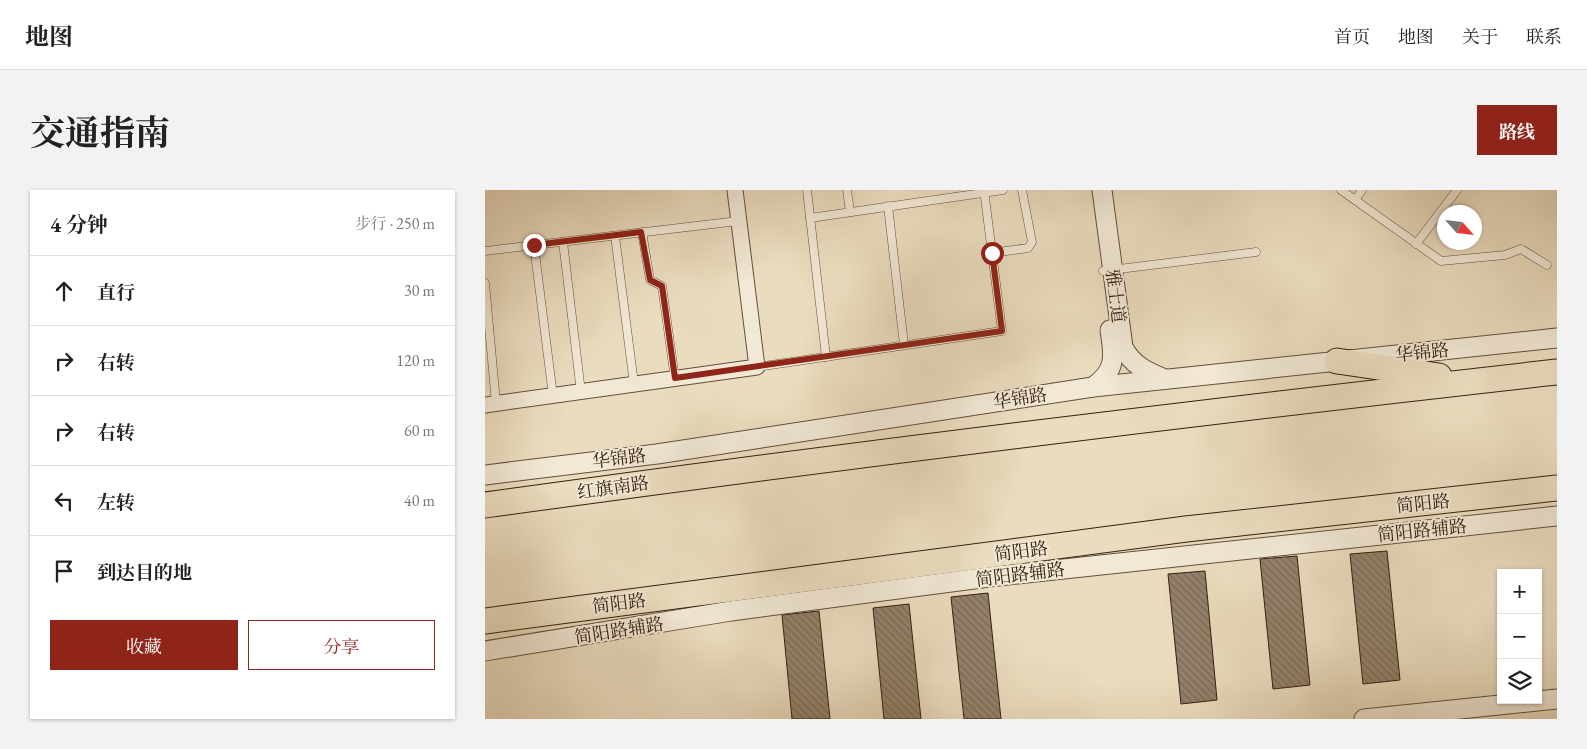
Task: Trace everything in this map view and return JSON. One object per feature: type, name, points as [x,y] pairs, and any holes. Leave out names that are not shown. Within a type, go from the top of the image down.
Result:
[{"type":"highway","points":[[1337,361],[1471,381],[1557,372]]},
{"type":"highway","name":"红旗南路","points":[[485,505],[1077,427],[1471,381]]},
{"type":"highway","name":"简阳路","points":[[485,621],[1186,529],[1557,488]]},
{"type":"street","points":[[491,404],[757,367],[735,190]]},
{"type":"street","name":"雅士道","points":[[1093,190],[1123,347],[1127,355],[1140,368],[1166,380]]},
{"type":"street","name":"雅士道","points":[[1093,387],[1103,380],[1108,373],[1113,357],[1102,190]]},
{"type":"street","name":"华锦路","points":[[485,475],[667,452],[1093,387],[1557,338]]},
{"type":"street","name":"简阳路辅路","points":[[485,651],[731,612],[989,577],[1557,516]]},
{"type":"street","points":[[989,577],[1186,529]]},
{"type":"street","points":[[1364,719],[1557,699]]},
{"type":"lane","points":[[807,190],[826,357]]},
{"type":"lane","points":[[847,190],[850,212]]},
{"type":"lane","points":[[810,218],[984,191],[1003,190]]},
{"type":"lane","points":[[992,253],[1028,248],[1032,242],[1022,190]]},
{"type":"lane","points":[[1341,190],[1441,261],[1505,255],[1521,248],[1547,265]]},
{"type":"lane","points":[[1355,200],[1362,190]]},
{"type":"lane","points":[[1416,244],[1457,190]]},
{"type":"lane","points":[[757,367],[1002,331],[984,191]]},
{"type":"lane","points":[[887,206],[904,346]]},
{"type":"lane","points":[[485,251],[738,221]]},
{"type":"lane","points":[[641,232],[650,280],[662,286],[675,378]]},
{"type":"lane","points":[[615,236],[634,384]]},
{"type":"lane","points":[[563,242],[581,392]]},
{"type":"lane","points":[[534,245],[553,396]]},
{"type":"lane","points":[[1108,271],[1256,252]]},
{"type":"lane","points":[[485,283],[491,404]]},
{"type":"building","points":[[1387,551],[1400,680],[1363,684],[1350,554]]},
{"type":"building","points":[[1297,556],[1310,685],[1273,689],[1260,559]]},
{"type":"building","points":[[1205,571],[1217,700],[1181,704],[1168,574]]},
{"type":"building","points":[[988,593],[1001,719],[964,719],[951,597]]},
{"type":"building","points":[[909,604],[921,719],[884,719],[873,608]]},
{"type":"building","points":[[819,611],[830,719],[792,719],[782,615]]},
{"type":"route","points":[[534,245],[641,232],[650,280],[662,286],[675,378],[1002,331],[992,253]]}]
